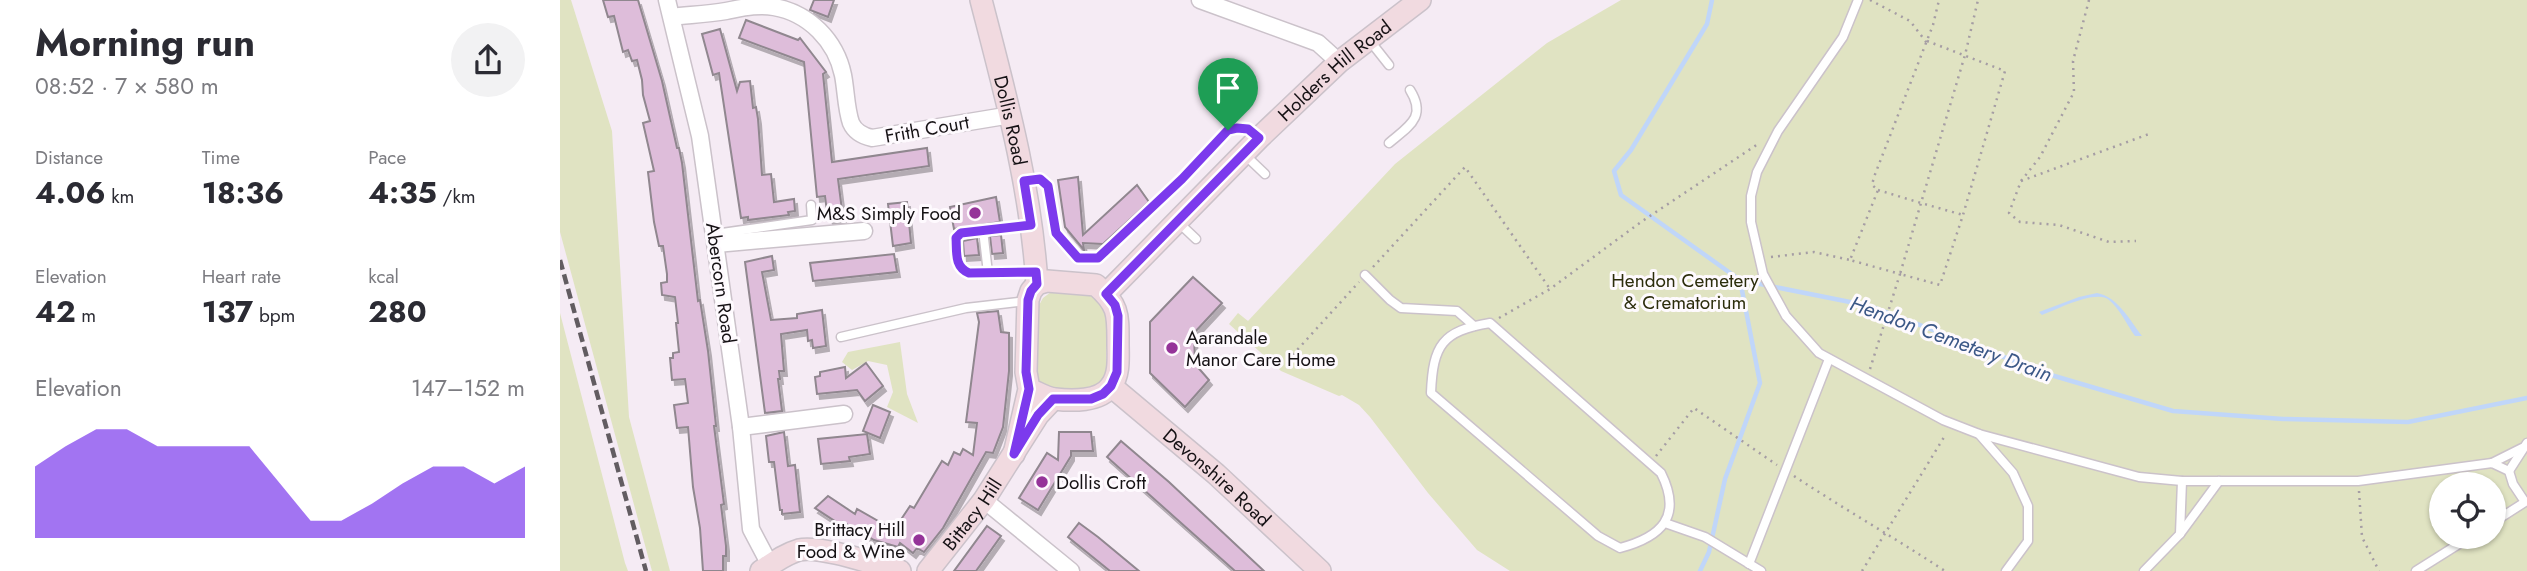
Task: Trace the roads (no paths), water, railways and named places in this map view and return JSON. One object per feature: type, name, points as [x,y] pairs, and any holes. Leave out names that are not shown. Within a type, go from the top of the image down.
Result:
[{"type":"main road","name":"Dollis Road","points":[[981,0],[1011,115],[1024,181],[1031,225],[1034,285]]},
{"type":"main road","name":"Holders Hill Road","points":[[1106,294],[1259,138],[1339,62],[1420,0]]},
{"type":"main road","points":[[1047,281],[1096,285],[1115,305],[1118,316],[1117,372],[1111,386],[1103,394],[1091,399],[1053,399],[1029,389],[1026,372],[1034,285],[1047,281]]},
{"type":"main road","name":"Devonshire Road","points":[[1111,386],[1216,474],[1320,571]]},
{"type":"main road","name":"Bittacy Hill","points":[[1014,454],[1029,389]]},
{"type":"main road","name":"Bittacy Hill","points":[[928,571],[984,500],[1038,415],[1053,399]]},
{"type":"main road","points":[[766,568],[785,555],[802,549],[824,551],[900,571]]},
{"type":"street","name":"Abercorn Road","points":[[667,0],[700,136],[741,427],[751,529],[766,568]]},
{"type":"street","points":[[1199,0],[1318,43],[1339,62]]},
{"type":"street","name":"Frith Court","points":[[671,17],[748,6],[786,10],[808,21],[834,49],[842,72],[851,123],[866,137],[1011,115]]},
{"type":"street","points":[[716,239],[864,231]]},
{"type":"street","points":[[741,427],[844,414]]},
{"type":"street","points":[[984,500],[1071,571]]},
{"type":"lane","points":[[1858,0],[1843,37],[1778,131],[1757,172],[1751,196],[1751,222],[1763,274],[1786,316],[1819,353],[1952,424],[1979,434],[2139,477],[2182,481],[2358,481],[2491,463],[2524,446]]},
{"type":"lane","points":[[1368,38],[1389,65]]},
{"type":"lane","points":[[1389,143],[1418,113],[1418,106],[1410,90]]},
{"type":"lane","points":[[1024,181],[1040,179],[1048,186],[1056,233],[1078,258],[1094,259],[1182,179],[1228,130],[1248,129],[1259,138]]},
{"type":"lane","points":[[1244,154],[1265,174]]},
{"type":"lane","points":[[716,239],[812,220],[811,205]]},
{"type":"lane","points":[[1178,222],[1196,239]]},
{"type":"lane","points":[[1031,225],[961,233],[956,238],[961,270],[988,273],[1034,285]]},
{"type":"lane","points":[[984,230],[988,273]]},
{"type":"lane","points":[[1365,275],[1401,308],[1457,311],[1474,326]]},
{"type":"lane","points":[[841,337],[965,308],[1034,285]]},
{"type":"lane","points":[[1490,323],[1661,473],[1669,488],[1670,506],[1665,523],[1655,534],[1643,542],[1620,548],[1598,536],[1431,393],[1432,368],[1444,341],[1454,332],[1474,326],[1490,323]]},
{"type":"lane","points":[[1749,564],[1829,359]]},
{"type":"lane","points":[[1979,434],[2013,473],[2028,506],[2028,541],[2006,571]]},
{"type":"lane","points":[[2506,515],[2526,503],[2513,484],[2509,471],[2524,446]]},
{"type":"lane","points":[[2491,463],[2509,471]]},
{"type":"lane","points":[[2180,534],[2182,481]]},
{"type":"lane","points":[[2144,571],[2180,534],[2219,481]]},
{"type":"lane","points":[[1665,523],[1705,537],[1761,571]]},
{"type":"lane","points":[[2416,571],[2451,549]]},
{"type":"water","points":[[2097,293],[2117,304],[2142,336],[2135,336],[2117,308],[2103,297],[2086,299],[2042,315],[2039,312]]},
{"type":"waterway","name":"Hendon Cemetery Drain","points":[[1712,0],[1707,24],[1631,150],[1614,171],[1621,195],[1740,280],[1870,306],[2051,375],[2173,411],[2283,419],[2408,422],[2527,398]]},
{"type":"waterway","points":[[1700,571],[1709,552],[1725,479],[1760,383],[1740,280]]},
{"type":"railway","points":[[560,260],[646,571]]},
{"type":"place","name":"M&S Simply Food","points":[[975,213]]},
{"type":"place","name":"Aarandale Manor Care Home","points":[[1172,348]]},
{"type":"place","name":"Dollis Croft","points":[[1042,482]]},
{"type":"place","name":"Brittacy Hill Food & Wine","points":[[919,540]]},
{"type":"park label","name":"Hendon Cemetery & Crematorium","points":[[1685,291]]}]
